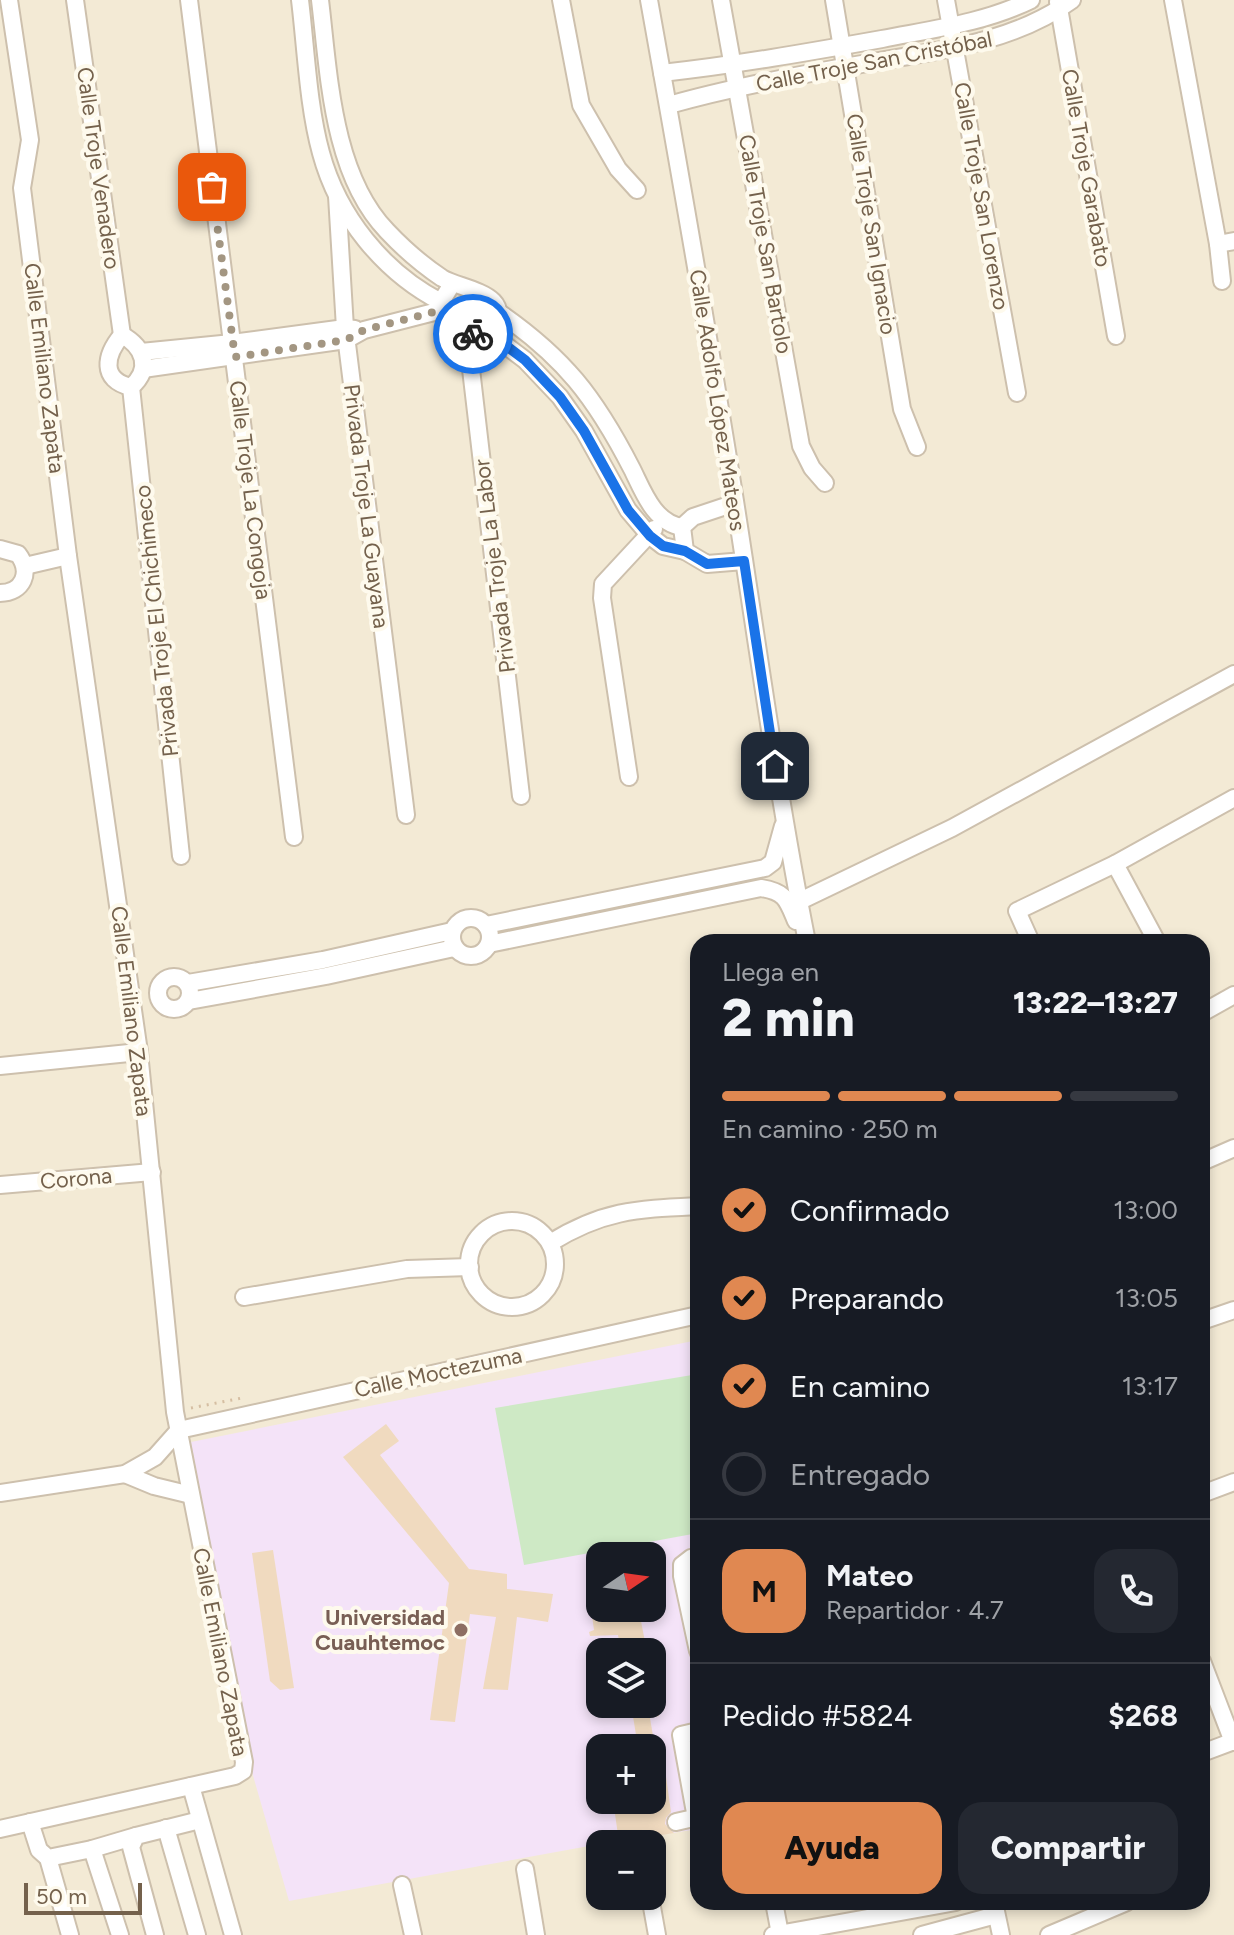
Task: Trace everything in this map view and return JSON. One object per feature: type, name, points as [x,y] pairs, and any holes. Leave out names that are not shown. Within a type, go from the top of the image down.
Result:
[{"type":"street","name":"Calle Emiliano Zapata","points":[[0,1829],[235,1776],[243,1771],[244,1762],[179,1430],[139,1052],[68,556],[22,188],[30,140],[9,0]]},
{"type":"street","name":"Calle Troje Venadero","points":[[75,0],[122,335]]},
{"type":"street","name":"Calle Troje La Congoja","points":[[189,0],[294,837]]},
{"type":"street","points":[[300,0],[321,153],[337,196],[356,228],[384,261],[442,306],[467,335],[488,332],[496,322],[497,311]]},
{"type":"street","points":[[320,0],[333,109],[360,193],[379,223],[409,254],[452,284],[478,290],[489,297],[497,311],[544,345],[573,374],[609,425],[647,497],[663,519],[672,526],[682,527],[693,517],[735,503]]},
{"type":"street","points":[[561,0],[581,105],[618,169],[637,190]]},
{"type":"street","name":"Calle Adolfo López Mateos","points":[[649,0],[735,503],[784,824],[806,934]]},
{"type":"street","name":"Calle Troje San Bartolo","points":[[721,0],[801,446],[812,468],[825,483]]},
{"type":"street","name":"Calle Troje San Ignacio","points":[[834,0],[902,409],[917,447]]},
{"type":"street","name":"Calle Troje San Lorenzo","points":[[946,0],[1017,393]]},
{"type":"street","name":"Calle Troje San Cristóbal","points":[[662,73],[951,26],[999,15],[1031,0]]},
{"type":"street","points":[[1173,0],[1226,243],[1222,281]]},
{"type":"street","name":"Calle Troje San Cristóbal","points":[[669,105],[738,87],[1006,35],[1063,3]]},
{"type":"street","name":"Calle Troje Garabato","points":[[1063,3],[1116,336]]},
{"type":"street","name":"Privada Troje La Guayana","points":[[337,196],[346,334],[406,815]]},
{"type":"street","points":[[142,360],[234,350],[364,330],[442,306],[452,284]]},
{"type":"street","points":[[488,332],[525,360],[560,397],[584,431],[628,510],[650,536],[663,546],[685,551],[707,564],[744,561]]},
{"type":"street","points":[[122,335],[134,342],[142,360],[140,379],[131,387],[119,384],[110,376],[108,357],[122,335]]},
{"type":"street","name":"Privada Troje La Labor","points":[[467,335],[521,796]]},
{"type":"street","name":"Privada Troje El Chichimeco","points":[[131,387],[181,856]]},
{"type":"street","points":[[629,777],[602,598],[603,584],[663,519]]},
{"type":"street","points":[[682,527],[685,551]]},
{"type":"street","points":[[0,549],[18,554],[25,566],[19,587],[0,593]]},
{"type":"street","points":[[25,566],[68,556]]},
{"type":"street","points":[[800,901],[952,828],[1234,674]]},
{"type":"street","points":[[1027,934],[1017,911],[1232,802]]},
{"type":"street","points":[[486,925],[765,868],[773,862],[784,824]]},
{"type":"street","points":[[1115,864],[1153,934]]},
{"type":"street","points":[[453,940],[464,956],[476,956],[489,944],[761,888],[777,891],[789,902],[804,934]]},
{"type":"street","points":[[612,899],[615,918]]},
{"type":"street","points":[[453,940],[464,919],[476,918],[489,931],[489,944]]},
{"type":"street","points":[[189,1001],[191,992],[188,983],[179,977],[168,978],[160,986],[159,997],[170,1009],[180,1008],[189,1001],[453,940]]},
{"type":"street","points":[[188,983],[324,968]]},
{"type":"street","points":[[1210,1008],[1234,995]]},
{"type":"street","points":[[0,1066],[139,1052]]},
{"type":"street","points":[[1210,1158],[1234,1148]]},
{"type":"street","name":"Corona","points":[[0,1185],[152,1172]]},
{"type":"street","points":[[550,1243],[580,1224],[615,1213],[690,1207]]},
{"type":"street","points":[[500,1222],[529,1224],[550,1243],[555,1270],[551,1283],[532,1302],[519,1307],[493,1302],[481,1293],[473,1281],[471,1253],[477,1239],[500,1222]]},
{"type":"street","points":[[244,1297],[407,1269],[470,1267]]},
{"type":"street","points":[[1210,1318],[1234,1310]]},
{"type":"street","name":"Calle Moctezuma","points":[[179,1430],[690,1317]]},
{"type":"street","points":[[0,1493],[125,1474],[155,1457],[179,1430]]},
{"type":"street","points":[[125,1474],[154,1486],[191,1495]]},
{"type":"street","points":[[1210,1491],[1234,1482]]},
{"type":"street","points":[[690,1559],[682,1565],[690,1614]]},
{"type":"street","points":[[1210,1681],[1234,1742],[1210,1750]]},
{"type":"street","points":[[690,1733],[681,1735],[690,1782]]},
{"type":"street","points":[[191,1786],[233,1935]]},
{"type":"street","points":[[676,1822],[690,1819]]},
{"type":"street","points":[[48,1858],[200,1820]]},
{"type":"street","points":[[30,1822],[39,1850],[48,1858],[70,1935]]},
{"type":"street","points":[[166,1828],[197,1935]]},
{"type":"street","points":[[136,1836],[131,1847],[132,1859],[155,1935]]},
{"type":"street","points":[[92,1849],[120,1935]]},
{"type":"street","points":[[525,1869],[536,1935]]},
{"type":"street","points":[[402,1885],[413,1935]]},
{"type":"street","points":[[653,1910],[657,1935]]},
{"type":"street","points":[[774,1910],[776,1934],[886,1910]]},
{"type":"street","points":[[922,1935],[992,1910]]},
{"type":"street","points":[[995,1910],[1001,1935]]},
{"type":"street","points":[[1049,1935],[1108,1910]]},
{"type":"shaded area","points":[[0,0],[1234,0],[1234,1935],[0,1935]]},
{"type":"shaded area","name":"Universidad Cuauhtemoc","points":[[690,1342],[690,1830],[666,1834],[666,1830],[586,1830],[586,1847],[289,1901],[252,1772],[191,1442]]},
{"type":"green space","points":[[690,1375],[690,1534],[649,1542],[586,1542],[586,1554],[524,1565],[495,1408]]},
{"type":"building","points":[[386,1424],[399,1441],[380,1455],[469,1569],[507,1574],[507,1589],[553,1594],[548,1622],[517,1617],[508,1690],[483,1689],[496,1617],[470,1614],[455,1722],[430,1720],[449,1583],[343,1457]]},
{"type":"building","points":[[273,1550],[294,1688],[280,1690],[270,1681],[252,1553]]},
{"type":"building","points":[[593,1622],[641,1622],[644,1638],[590,1636],[589,1632],[594,1630]]},
{"type":"building","points":[[633,1718],[650,1718],[653,1734],[636,1734]]},
{"type":"building","points":[[666,1776],[671,1812],[665,1824],[674,1833],[666,1834],[666,1830],[617,1830],[615,1814],[666,1814]]},
{"type":"way so far","points":[[212,187],[235,357],[346,340],[364,330],[442,310],[467,335],[473,334]]},
{"type":"place","name":"Universidad Cuauhtemoc","points":[[461,1630]]},
{"type":"route","points":[[473,334],[488,332],[525,360],[560,397],[584,431],[628,510],[650,536],[663,546],[685,551],[707,564],[744,561],[775,766]]}]
